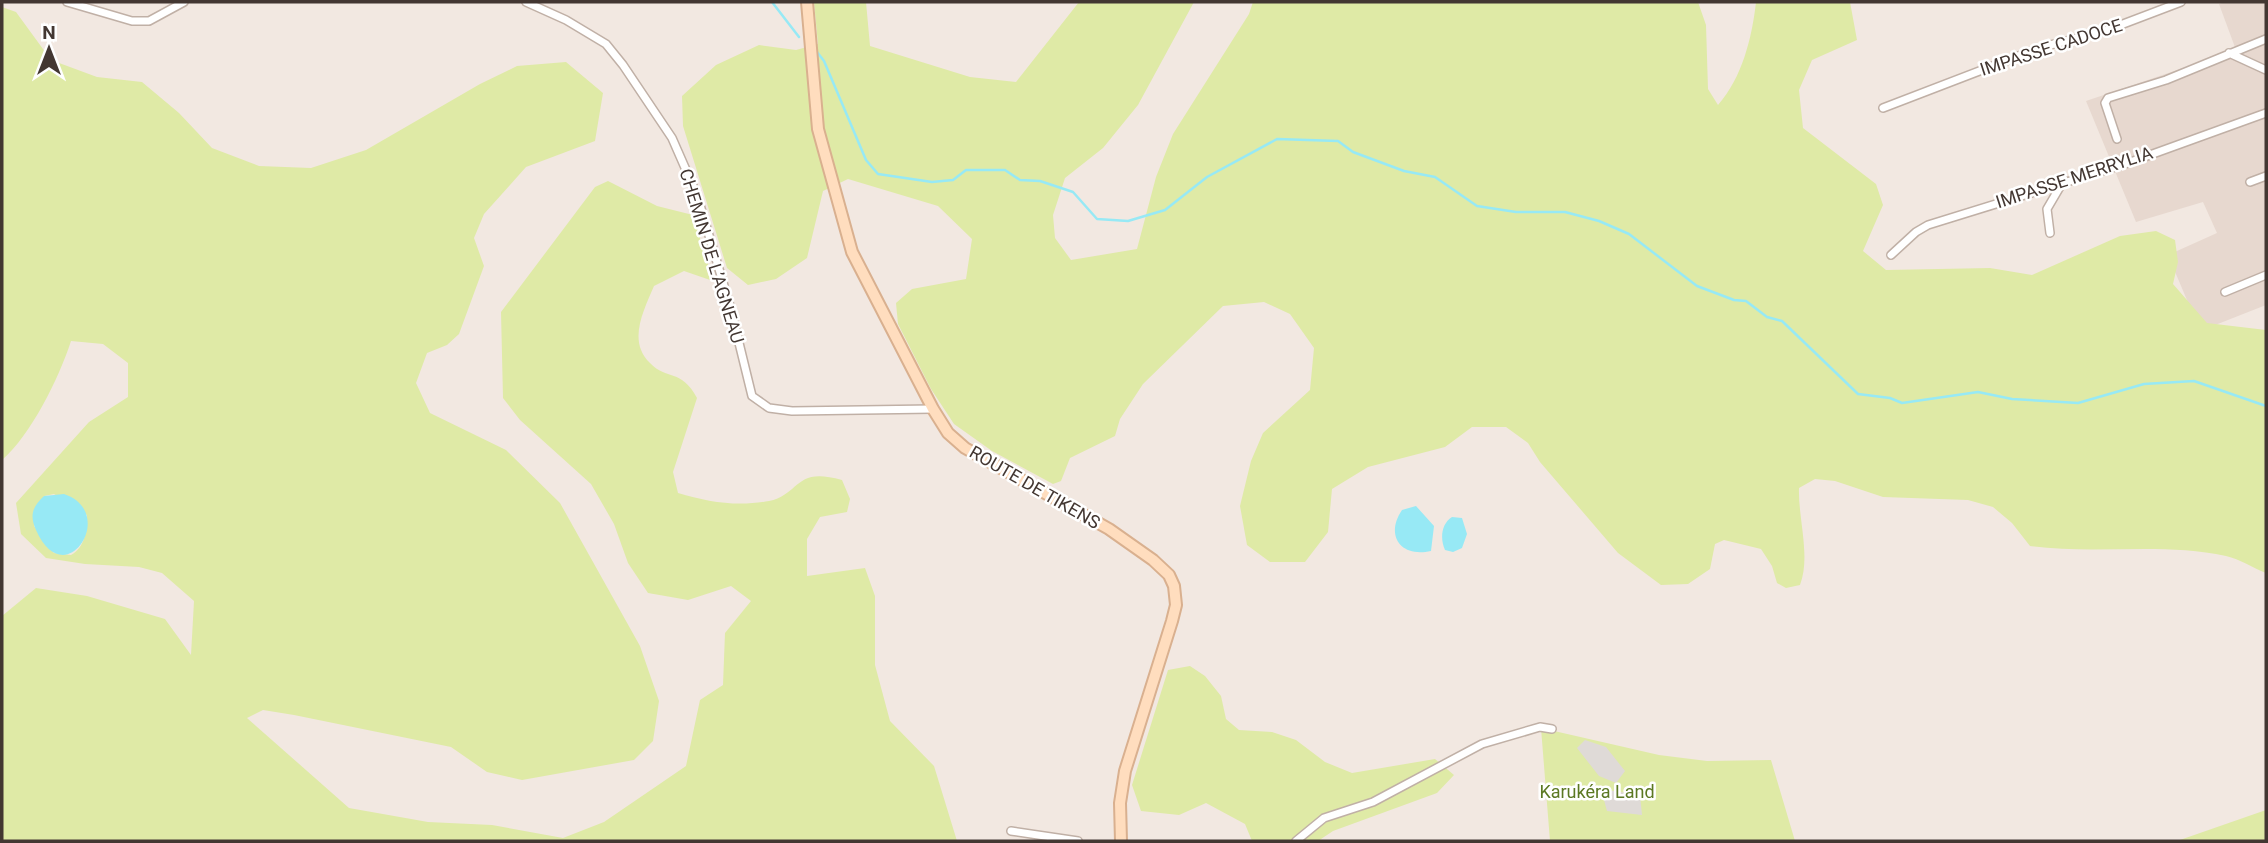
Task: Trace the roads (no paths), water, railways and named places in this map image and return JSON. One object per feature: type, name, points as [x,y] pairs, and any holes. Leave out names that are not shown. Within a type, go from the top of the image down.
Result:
[{"type":"street","points":[[67,2],[132,21],[149,21],[184,2]]},
{"type":"street","name":"CHEMIN DE L’AGNEAU","points":[[526,2],[566,20],[606,44],[672,138],[696,195],[730,306],[748,385],[757,402],[769,408],[792,411],[933,409]]},
{"type":"street","name":"ROUTE DE TIKENS","points":[[807,2],[818,129],[852,252],[948,433],[965,448],[1142,550],[1169,575],[1174,586],[1176,605],[1172,621],[1123,780],[1121,841]]},
{"type":"street","name":"IMPASSE CADOCE","points":[[1883,108],[2042,47],[2102,32],[2180,2]]},
{"type":"street","points":[[2117,139],[2105,103],[2108,98],[2166,80],[2266,39]]},
{"type":"street","points":[[2228,53],[2266,70]]},
{"type":"street","name":"IMPASSE MERRYLIA","points":[[1891,255],[1916,232],[1928,225],[2064,180],[2125,164],[2266,113]]},
{"type":"street","points":[[2250,182],[2266,176]]},
{"type":"street","points":[[2050,233],[2047,209],[2064,180]]},
{"type":"street","points":[[2225,292],[2266,275]]},
{"type":"street","points":[[1296,841],[1324,818],[1373,802],[1482,744],[1540,727],[1552,729]]},
{"type":"street","points":[[1011,831],[1078,841]]},
{"type":"water","points":[[64,494],[80,503],[87,516],[87,531],[82,544],[72,552],[60,555],[48,548],[36,530],[33,515],[37,503],[44,496]]},
{"type":"water","points":[[1416,506],[1434,526],[1431,551],[1411,551],[1404,548],[1396,536],[1397,519],[1402,510]]},
{"type":"water","points":[[1452,517],[1462,518],[1467,534],[1462,548],[1453,552],[1445,550],[1442,541],[1444,528]]},
{"type":"waterway","points":[[772,2],[799,37]]},
{"type":"waterway","points":[[817,52],[824,61],[866,160],[878,174],[932,182],[953,180],[966,170],[1005,170],[1020,180],[1040,181],[1073,192],[1097,219],[1128,221],[1165,210],[1207,177],[1277,139],[1338,141],[1353,152],[1404,171],[1435,177],[1477,206],[1516,212],[1565,212],[1599,221],[1629,234],[1697,286],[1734,300],[1746,301],[1767,317],[1782,321],[1858,394],[1890,398],[1902,403],[1978,392],[2012,399],[2078,403],[2144,384],[2194,381],[2266,406]]},
{"type":"park label","name":"Karukéra Land","points":[[1597,791]]}]
